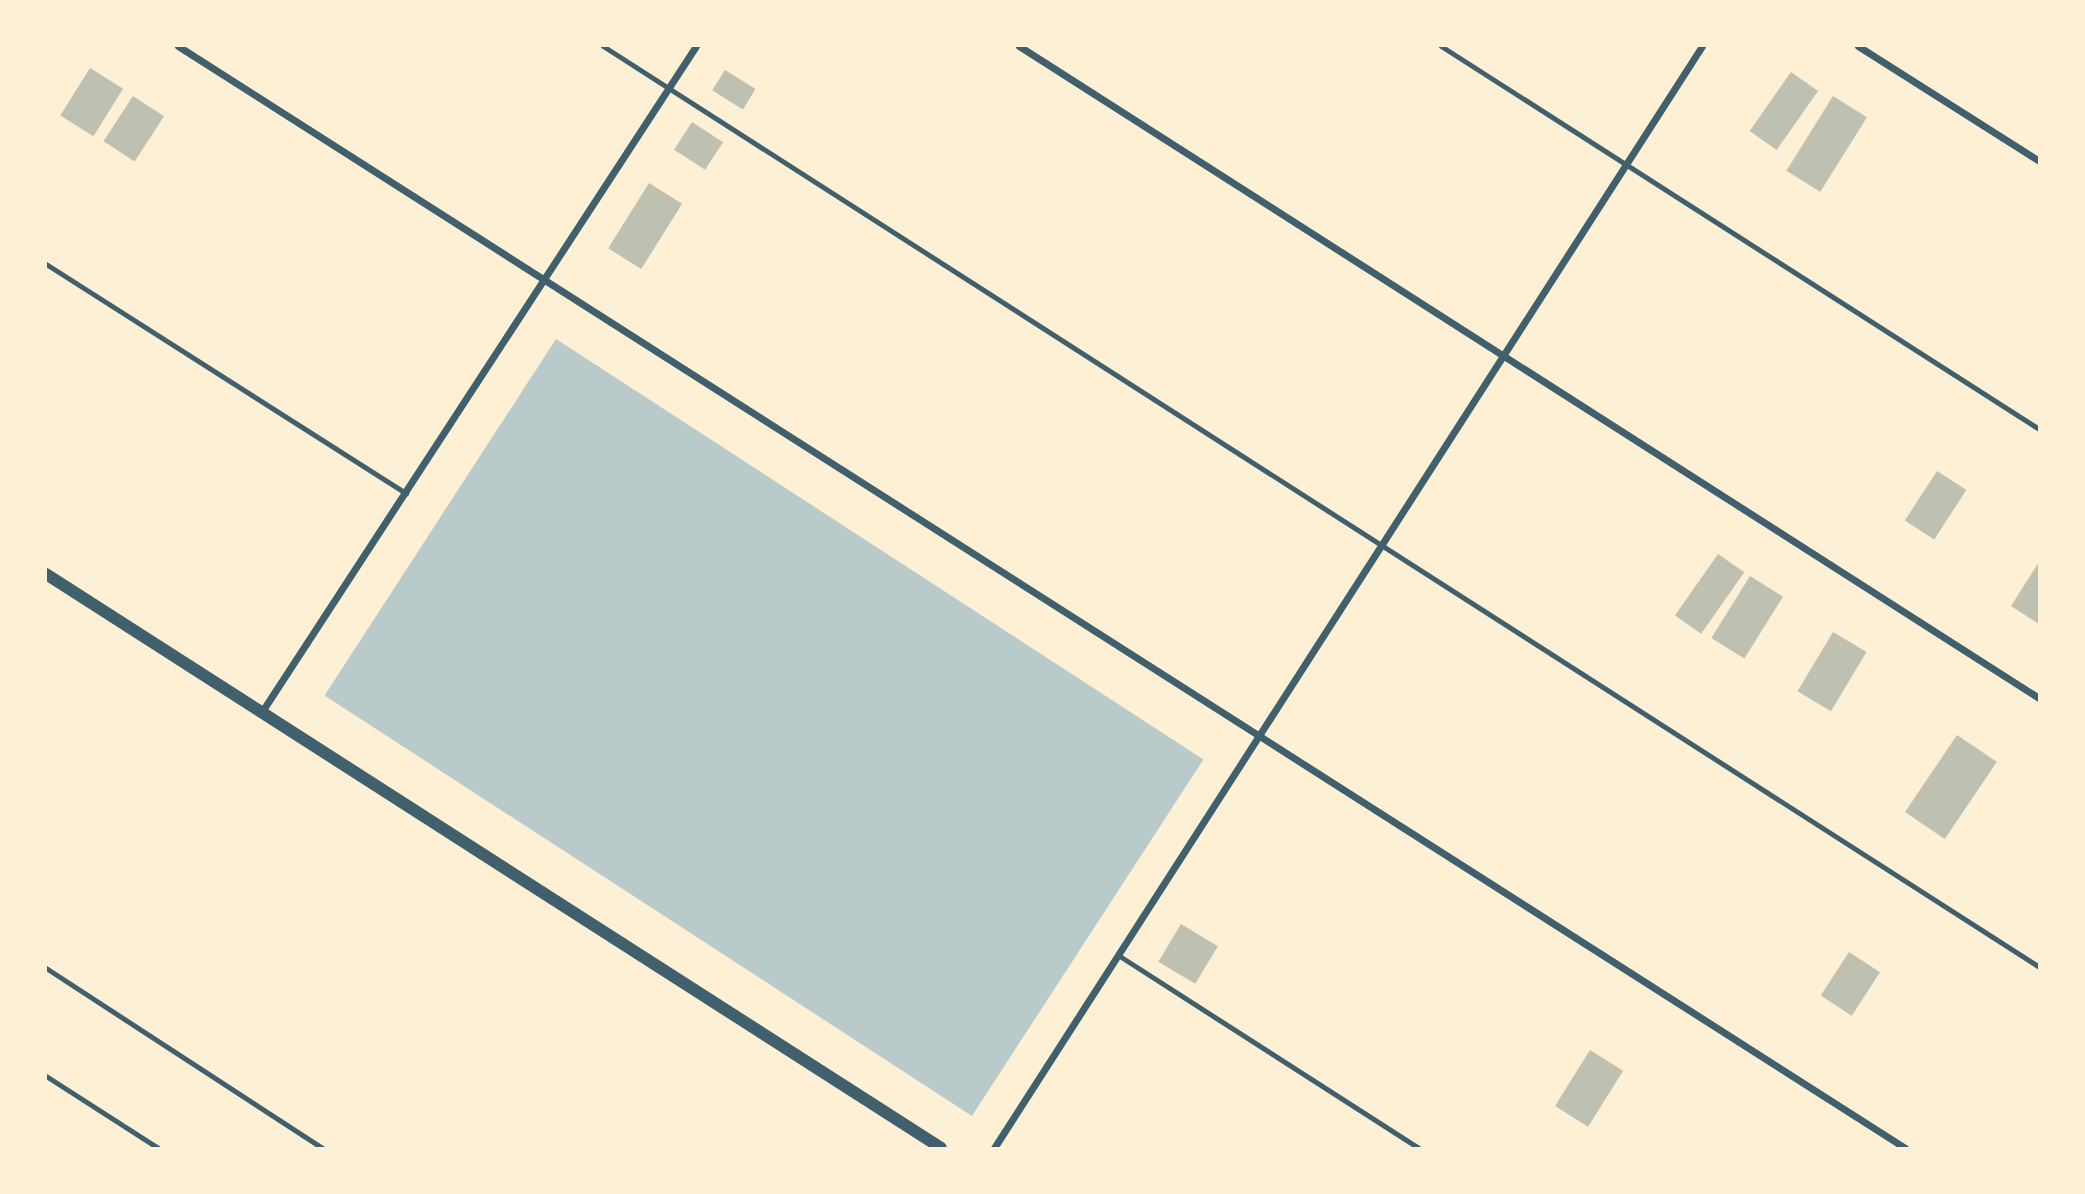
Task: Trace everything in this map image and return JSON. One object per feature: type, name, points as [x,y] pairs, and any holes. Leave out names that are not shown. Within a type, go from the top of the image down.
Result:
[{"type":"street","points":[[178,46],[1905,1149]]},
{"type":"street","points":[[261,713],[696,46]]},
{"type":"street","points":[[1018,46],[2039,698]]},
{"type":"street","points":[[994,1149],[1702,46]]},
{"type":"street","points":[[1858,46],[2039,161]]},
{"type":"street","points":[[46,574],[941,1149]]},
{"type":"lane","points":[[603,46],[2039,967]]},
{"type":"lane","points":[[1441,46],[2039,429]]},
{"type":"lane","points":[[46,264],[406,493]]},
{"type":"lane","points":[[1118,955],[1419,1149]]},
{"type":"lane","points":[[46,968],[322,1149]]},
{"type":"lane","points":[[46,1076],[158,1149]]},
{"type":"shaded area","points":[[556,339],[1203,759],[972,1116],[325,695]]},
{"type":"building","points":[[90,68],[123,89],[93,136],[60,115]]},
{"type":"building","points":[[725,70],[756,89],[743,109],[712,90]]},
{"type":"building","points":[[1791,72],[1818,91],[1777,150],[1750,131]]},
{"type":"building","points":[[133,96],[164,116],[135,161],[104,141]]},
{"type":"building","points":[[1833,96],[1867,117],[1820,192],[1786,171]]},
{"type":"building","points":[[692,122],[723,142],[705,170],[674,150]]},
{"type":"building","points":[[649,183],[682,204],[641,269],[608,248]]},
{"type":"building","points":[[1937,471],[1966,490],[1934,540],[1905,520]]},
{"type":"building","points":[[1718,554],[1744,572],[1701,634],[1675,615]]},
{"type":"building","points":[[2039,562],[2039,624],[2011,606]]},
{"type":"building","points":[[1750,576],[1783,597],[1744,659],[1711,638]]},
{"type":"building","points":[[1833,632],[1866,652],[1831,711],[1797,691]]},
{"type":"building","points":[[1957,735],[1997,762],[1945,839],[1905,812]]},
{"type":"building","points":[[1181,924],[1218,946],[1195,984],[1158,962]]},
{"type":"building","points":[[1849,952],[1880,972],[1852,1016],[1821,996]]},
{"type":"building","points":[[1590,1050],[1623,1071],[1588,1127],[1555,1106]]}]
